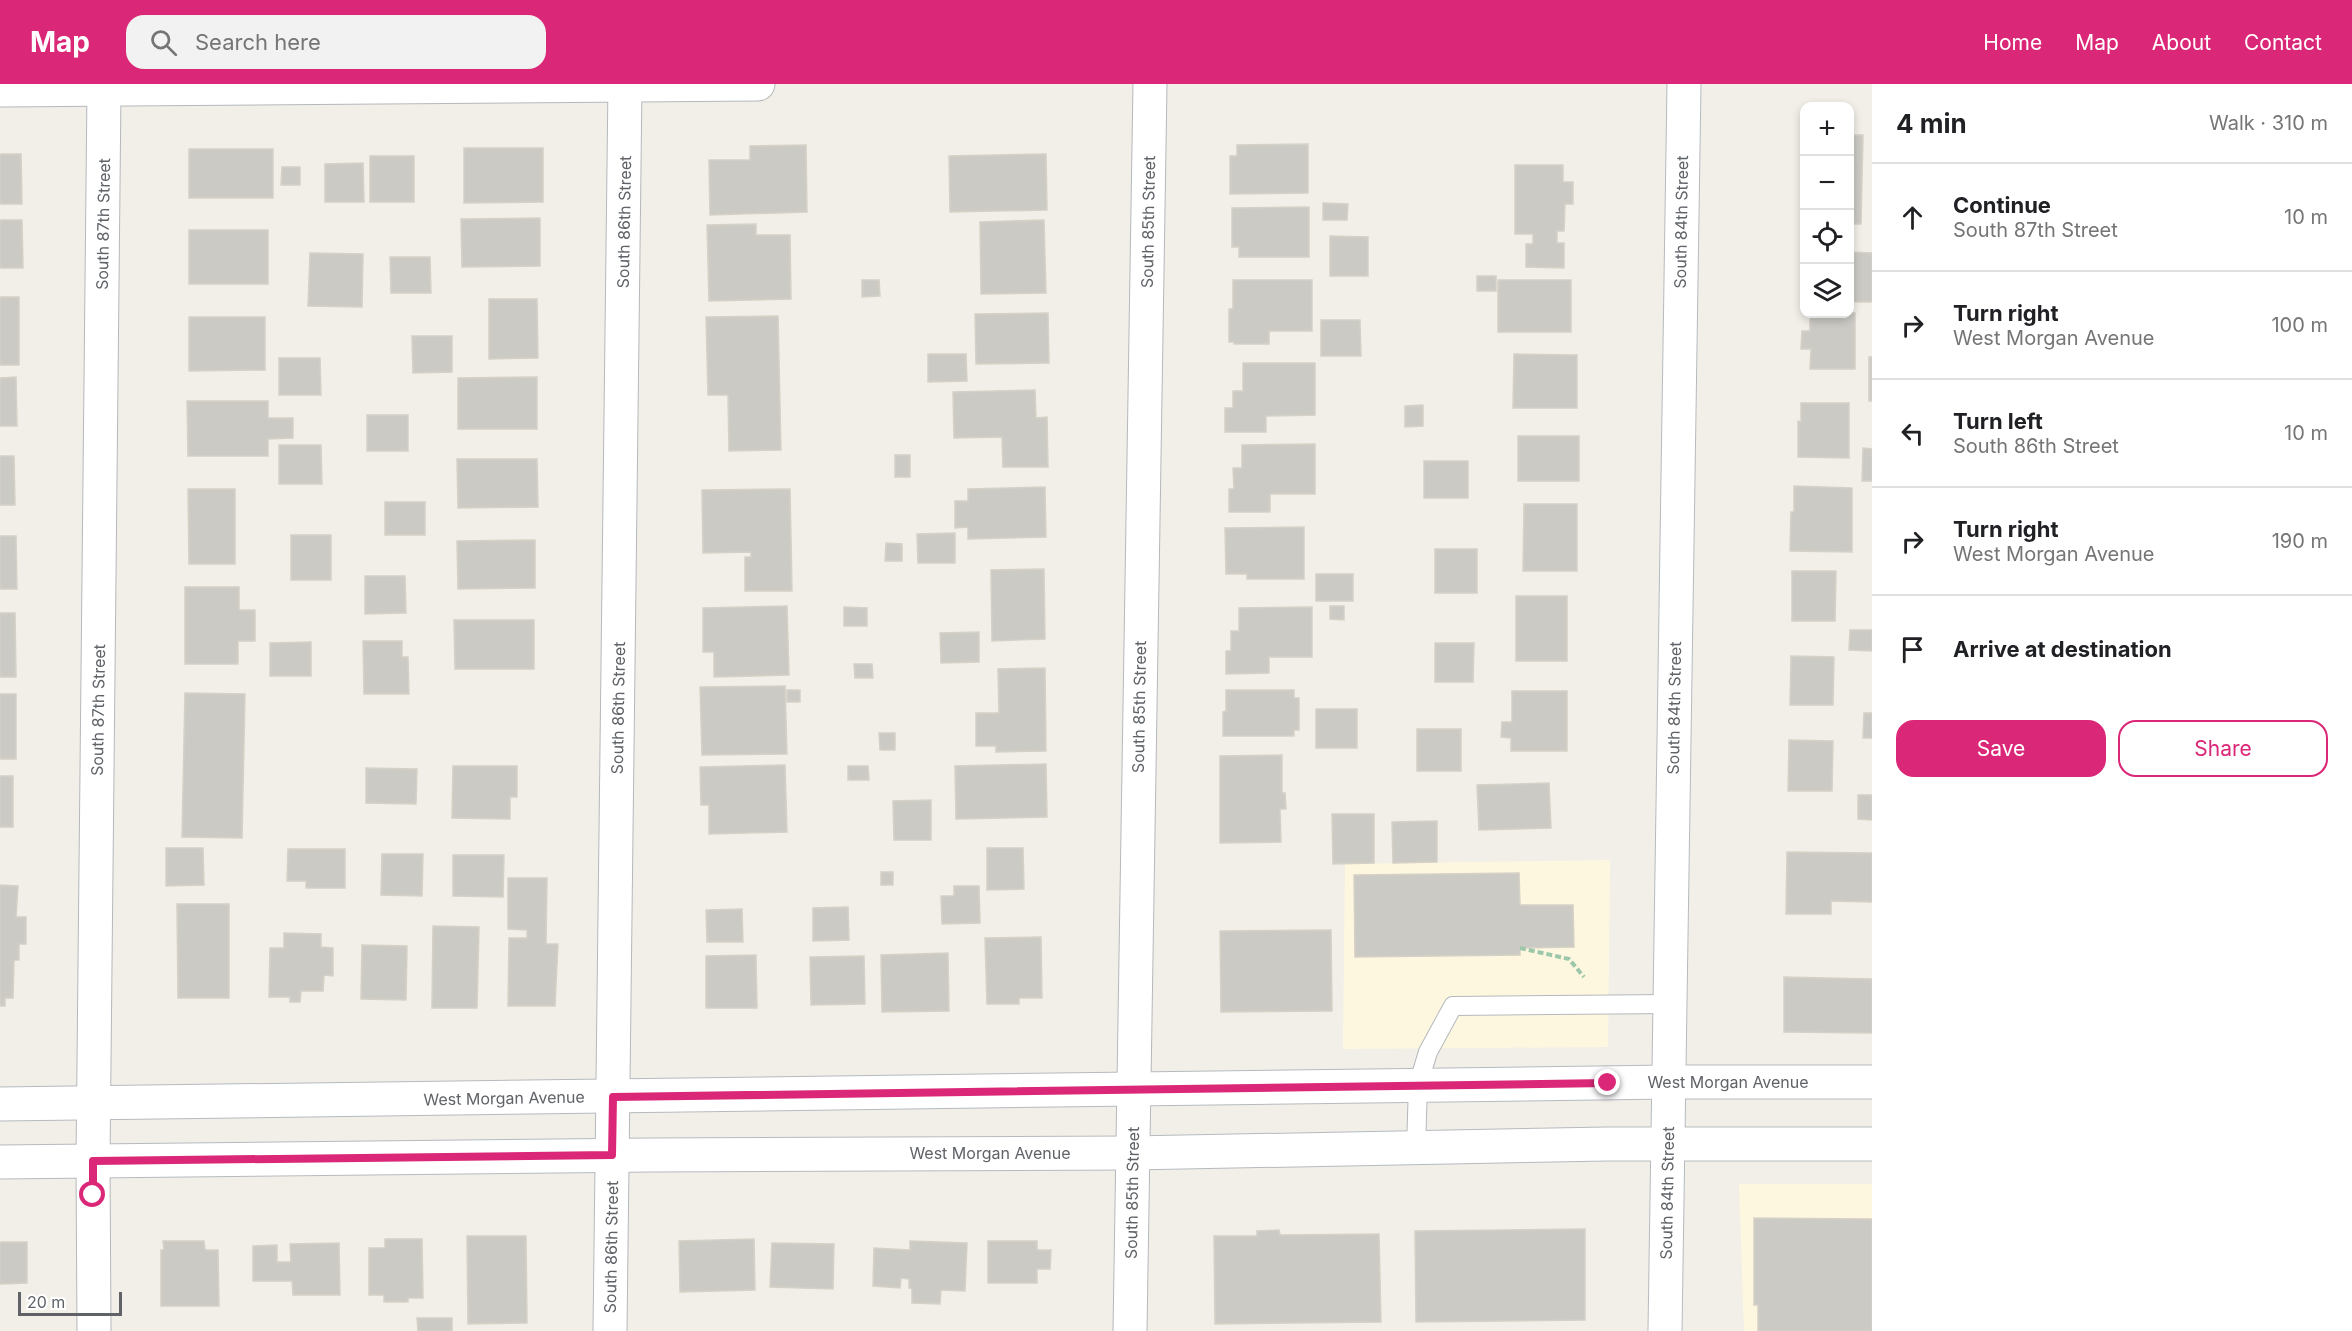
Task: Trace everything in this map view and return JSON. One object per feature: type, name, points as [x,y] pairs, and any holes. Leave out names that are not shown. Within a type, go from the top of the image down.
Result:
[{"type":"street","points":[[0,90],[758,84]]},
{"type":"street","name":"South 85th Street","points":[[1130,1331],[1150,84]]},
{"type":"street","name":"South 84th Street","points":[[1665,1331],[1684,84]]},
{"type":"street","name":"South 86th Street","points":[[609,1331],[626,85]]},
{"type":"street","name":"South 87th Street","points":[[94,1331],[93,1161],[104,89]]},
{"type":"street","name":"West Morgan Avenue","points":[[0,1104],[1133,1088],[1872,1082]]},
{"type":"street","name":"West Morgan Avenue","points":[[0,1162],[612,1155],[1132,1153],[1668,1144],[1872,1144]]},
{"type":"lane","points":[[1416,1148],[1418,1085],[1428,1052],[1453,1006],[1670,1004]]},
{"type":"path","points":[[1520,948],[1569,959],[1593,989],[1610,1004]]},
{"type":"shaded area","points":[[1610,860],[1608,1047],[1343,1049],[1345,864]]},
{"type":"shaded area","points":[[1739,1184],[1872,1184],[1872,1331],[1744,1331]]},
{"type":"building","points":[[1854,135],[1863,135],[1861,224],[1854,224]]},
{"type":"building","points":[[1308,144],[1308,193],[1230,194],[1230,156],[1237,156],[1237,145]]},
{"type":"building","points":[[806,145],[807,212],[710,215],[709,160],[750,160],[750,146]]},
{"type":"building","points":[[464,148],[543,148],[543,202],[464,203]]},
{"type":"building","points":[[189,149],[273,149],[273,198],[189,198]]},
{"type":"building","points":[[0,154],[21,154],[22,204],[0,204]]},
{"type":"building","points":[[1046,154],[1047,210],[950,212],[949,156]]},
{"type":"building","points":[[370,156],[414,156],[414,202],[370,202]]},
{"type":"building","points":[[363,163],[364,202],[325,202],[325,164]]},
{"type":"building","points":[[1515,165],[1563,165],[1563,182],[1573,182],[1573,204],[1565,204],[1564,231],[1557,231],[1557,243],[1564,243],[1564,268],[1526,267],[1526,244],[1533,244],[1533,234],[1515,234]]},
{"type":"building","points":[[282,167],[300,167],[300,185],[281,185]]},
{"type":"building","points":[[1323,203],[1348,204],[1347,220],[1323,220]]},
{"type":"building","points":[[1309,207],[1309,257],[1239,257],[1239,247],[1232,247],[1232,208]]},
{"type":"building","points":[[540,218],[540,266],[462,267],[461,219]]},
{"type":"building","points":[[0,220],[22,220],[23,268],[0,268]]},
{"type":"building","points":[[1044,220],[1046,293],[981,294],[980,222]]},
{"type":"building","points":[[756,224],[756,235],[790,235],[791,299],[709,301],[707,225]]},
{"type":"building","points":[[189,230],[268,230],[268,284],[189,284]]},
{"type":"building","points":[[1330,236],[1368,237],[1368,276],[1330,276]]},
{"type":"building","points":[[1854,252],[1872,253],[1872,302],[1854,302]]},
{"type":"building","points":[[310,253],[363,254],[362,307],[308,306]]},
{"type":"building","points":[[390,257],[430,257],[431,293],[391,293]]},
{"type":"building","points":[[1477,276],[1496,276],[1496,291],[1477,291]]},
{"type":"building","points":[[862,280],[879,280],[880,296],[862,297]]},
{"type":"building","points":[[1233,280],[1312,280],[1312,331],[1269,331],[1269,344],[1229,342],[1229,309],[1233,309]]},
{"type":"building","points":[[1498,280],[1571,280],[1571,332],[1498,332]]},
{"type":"building","points":[[0,297],[19,297],[19,365],[0,365]]},
{"type":"building","points":[[489,299],[537,299],[538,358],[489,359]]},
{"type":"building","points":[[1048,313],[1049,363],[976,364],[975,314]]},
{"type":"building","points":[[1854,313],[1855,369],[1810,369],[1811,349],[1801,349],[1802,331],[1810,331],[1810,318],[1854,318]]},
{"type":"building","points":[[778,316],[781,450],[729,451],[728,395],[708,395],[706,317]]},
{"type":"building","points":[[189,317],[265,317],[265,370],[189,371]]},
{"type":"building","points":[[1321,320],[1360,320],[1361,356],[1321,356]]},
{"type":"building","points":[[412,336],[452,336],[452,372],[413,373]]},
{"type":"building","points":[[928,354],[966,354],[967,381],[928,382]]},
{"type":"building","points":[[1514,354],[1577,355],[1577,408],[1513,408]]},
{"type":"building","points":[[1869,357],[1872,357],[1872,401],[1869,401]]},
{"type":"building","points":[[279,358],[320,358],[321,395],[279,395]]},
{"type":"building","points":[[1243,363],[1315,363],[1315,415],[1266,416],[1266,432],[1225,432],[1225,408],[1233,408],[1233,391],[1243,391]]},
{"type":"building","points":[[16,377],[17,426],[0,426],[0,378]]},
{"type":"building","points":[[537,377],[537,429],[458,429],[458,378]]},
{"type":"building","points":[[1035,390],[1036,418],[1047,417],[1048,467],[1003,467],[1002,437],[954,438],[953,392]]},
{"type":"building","points":[[187,401],[268,401],[268,418],[293,418],[293,438],[268,439],[268,456],[188,456]]},
{"type":"building","points":[[1801,403],[1849,403],[1849,458],[1798,457],[1798,421],[1801,422]]},
{"type":"building","points":[[1423,405],[1423,426],[1405,427],[1405,406]]},
{"type":"building","points":[[367,415],[408,415],[408,451],[367,451]]},
{"type":"building","points":[[1518,436],[1579,436],[1579,481],[1518,481]]},
{"type":"building","points":[[1315,444],[1315,494],[1270,494],[1270,512],[1229,512],[1229,489],[1234,489],[1233,468],[1242,468],[1242,445]]},
{"type":"building","points":[[279,445],[321,445],[322,484],[279,484]]},
{"type":"building","points":[[1863,448],[1872,449],[1872,481],[1862,481]]},
{"type":"building","points":[[895,455],[910,455],[910,477],[895,477]]},
{"type":"building","points":[[0,456],[14,456],[15,505],[0,505]]},
{"type":"building","points":[[457,459],[537,459],[538,507],[458,508]]},
{"type":"building","points":[[1424,461],[1468,461],[1468,498],[1424,498]]},
{"type":"building","points":[[1794,486],[1852,488],[1852,552],[1790,551]]},
{"type":"building","points":[[1045,487],[1046,537],[968,539],[968,527],[955,528],[955,501],[968,501],[968,489]]},
{"type":"building","points":[[188,489],[235,489],[235,564],[189,564]]},
{"type":"building","points":[[790,489],[792,591],[745,591],[745,557],[751,557],[751,552],[703,553],[702,490]]},
{"type":"building","points":[[385,502],[425,502],[425,535],[385,535]]},
{"type":"building","points":[[1524,504],[1577,504],[1577,571],[1523,571]]},
{"type":"building","points":[[1304,527],[1304,579],[1247,579],[1247,574],[1226,574],[1225,528]]},
{"type":"building","points":[[955,533],[955,563],[918,563],[917,534]]},
{"type":"building","points":[[291,535],[331,535],[331,580],[291,580]]},
{"type":"building","points":[[0,536],[16,536],[17,589],[0,589]]},
{"type":"building","points":[[535,540],[535,588],[458,589],[457,541]]},
{"type":"building","points":[[886,543],[902,544],[902,561],[885,561]]},
{"type":"building","points":[[1435,549],[1477,549],[1477,593],[1435,593]]},
{"type":"building","points":[[1044,569],[1045,639],[992,641],[991,570]]},
{"type":"building","points":[[1792,571],[1836,571],[1835,621],[1792,621]]},
{"type":"building","points":[[1316,574],[1353,574],[1353,601],[1316,601]]},
{"type":"building","points":[[365,576],[405,576],[406,613],[365,614]]},
{"type":"building","points":[[185,587],[239,587],[239,610],[255,610],[255,641],[238,641],[238,664],[185,664]]},
{"type":"building","points":[[1516,596],[1567,596],[1567,661],[1516,661]]},
{"type":"building","points":[[787,606],[789,675],[714,677],[714,652],[703,652],[703,608]]},
{"type":"building","points":[[1330,606],[1344,606],[1344,620],[1330,619]]},
{"type":"building","points":[[844,607],[867,608],[867,626],[844,626]]},
{"type":"building","points":[[1312,607],[1312,657],[1269,657],[1269,673],[1226,674],[1226,651],[1231,651],[1231,631],[1239,631],[1239,608]]},
{"type":"building","points":[[0,613],[15,613],[16,677],[0,677]]},
{"type":"building","points":[[454,620],[534,620],[534,669],[455,669]]},
{"type":"building","points":[[1850,630],[1872,630],[1872,651],[1849,650]]},
{"type":"building","points":[[979,632],[979,662],[941,663],[940,633]]},
{"type":"building","points":[[363,641],[402,641],[402,657],[408,657],[409,694],[364,694]]},
{"type":"building","points":[[311,642],[311,676],[270,676],[270,643]]},
{"type":"building","points":[[1435,643],[1474,643],[1473,682],[1435,682]]},
{"type":"building","points":[[1791,656],[1834,657],[1833,705],[1790,705]]},
{"type":"building","points":[[854,664],[872,664],[873,678],[855,678]]},
{"type":"building","points":[[1045,668],[1046,751],[996,752],[996,746],[976,746],[976,713],[999,713],[998,669]]},
{"type":"building","points":[[785,686],[787,754],[702,755],[700,687]]},
{"type":"building","points":[[787,690],[800,690],[800,702],[787,702]]},
{"type":"building","points":[[1226,690],[1294,690],[1294,698],[1299,698],[1299,730],[1294,730],[1294,736],[1223,736]]},
{"type":"building","points":[[1512,691],[1567,691],[1567,751],[1511,751],[1511,738],[1501,737],[1502,722],[1512,722]]},
{"type":"building","points":[[185,693],[245,694],[242,838],[182,837]]},
{"type":"building","points":[[0,694],[16,694],[16,759],[0,759]]},
{"type":"building","points":[[1316,709],[1357,709],[1357,748],[1316,748]]},
{"type":"building","points":[[1864,713],[1872,713],[1872,738],[1863,738]]},
{"type":"building","points":[[1417,729],[1461,729],[1461,771],[1417,771]]},
{"type":"building","points":[[879,733],[895,733],[895,750],[880,750]]},
{"type":"building","points":[[1789,740],[1833,741],[1832,791],[1788,791]]},
{"type":"building","points":[[1282,755],[1282,793],[1285,793],[1286,809],[1280,809],[1281,842],[1220,843],[1220,756]]},
{"type":"building","points":[[1046,764],[1047,817],[956,819],[955,766]]},
{"type":"building","points":[[785,765],[787,832],[709,834],[709,805],[701,805],[700,767]]},
{"type":"building","points":[[453,766],[517,766],[517,797],[510,797],[510,819],[452,818]]},
{"type":"building","points":[[848,766],[868,766],[869,780],[848,780]]},
{"type":"building","points":[[366,768],[417,769],[416,804],[366,803]]},
{"type":"building","points":[[0,776],[13,776],[13,827],[0,827]]},
{"type":"building","points":[[1549,783],[1551,828],[1479,830],[1477,785]]},
{"type":"building","points":[[1858,795],[1872,795],[1872,820],[1858,819]]},
{"type":"building","points":[[931,800],[931,840],[894,840],[893,801]]},
{"type":"building","points":[[1332,814],[1374,814],[1374,863],[1333,864]]},
{"type":"building","points":[[1437,821],[1437,862],[1393,863],[1392,822]]},
{"type":"building","points":[[166,848],[203,848],[204,885],[166,886]]},
{"type":"building","points":[[987,848],[1023,848],[1024,889],[987,890]]},
{"type":"building","points":[[288,849],[345,849],[345,888],[306,888],[306,881],[287,881]]},
{"type":"building","points":[[1787,852],[1872,853],[1872,902],[1831,901],[1831,914],[1786,914]]},
{"type":"building","points":[[382,854],[423,854],[422,896],[381,895]]},
{"type":"building","points":[[453,855],[504,855],[503,897],[453,896]]},
{"type":"building","points":[[881,872],[893,872],[893,885],[881,885]]},
{"type":"building","points":[[1519,873],[1520,905],[1573,905],[1574,947],[1520,948],[1520,955],[1355,957],[1354,875]]},
{"type":"building","points":[[508,878],[547,878],[546,944],[558,944],[555,1006],[508,1006],[509,938],[527,938],[527,930],[508,929]]},
{"type":"building","points":[[0,885],[18,886],[16,917],[26,917],[26,944],[19,944],[19,960],[14,960],[13,998],[5,998],[5,1006],[0,1006]]},
{"type":"building","points":[[954,886],[979,886],[980,923],[942,924],[941,896],[954,896]]},
{"type":"building","points":[[177,904],[229,904],[229,998],[178,998]]},
{"type":"building","points":[[848,907],[849,940],[813,941],[813,908]]},
{"type":"building","points":[[742,909],[743,942],[707,942],[706,910]]},
{"type":"building","points":[[433,926],[479,927],[477,1008],[432,1008]]},
{"type":"building","points":[[1331,930],[1332,1011],[1221,1012],[1220,931]]},
{"type":"building","points":[[284,933],[321,934],[321,947],[333,948],[333,976],[324,975],[323,991],[301,991],[300,1002],[290,1002],[290,997],[269,997],[270,948],[284,948]]},
{"type":"building","points":[[1041,937],[1042,998],[1019,998],[1019,1004],[987,1004],[985,938]]},
{"type":"building","points":[[362,945],[407,946],[406,1000],[361,999]]},
{"type":"building","points":[[948,953],[949,1011],[882,1012],[881,955]]},
{"type":"building","points":[[756,955],[757,1008],[706,1008],[706,956]]},
{"type":"building","points":[[864,956],[865,1004],[811,1005],[810,957]]},
{"type":"building","points":[[1784,977],[1872,979],[1872,1033],[1784,1032]]},
{"type":"building","points":[[1754,1218],[1872,1219],[1872,1331],[1758,1331],[1758,1305],[1754,1305]]},
{"type":"building","points":[[1585,1229],[1585,1320],[1416,1322],[1415,1231]]},
{"type":"building","points":[[1279,1230],[1280,1235],[1379,1234],[1381,1322],[1215,1324],[1214,1236],[1257,1236],[1257,1231]]},
{"type":"building","points":[[467,1236],[526,1236],[527,1323],[468,1324]]},
{"type":"building","points":[[385,1239],[422,1239],[423,1298],[408,1298],[408,1302],[384,1302],[384,1295],[369,1295],[369,1248],[385,1248]]},
{"type":"building","points":[[754,1239],[755,1290],[680,1292],[679,1241]]},
{"type":"building","points":[[163,1241],[204,1241],[205,1250],[218,1250],[219,1306],[161,1306]]},
{"type":"building","points":[[910,1241],[967,1243],[965,1291],[941,1290],[940,1304],[912,1303],[912,1288],[909,1288],[909,1279],[901,1278],[900,1288],[873,1286],[874,1248],[910,1250]]},
{"type":"building","points":[[988,1241],[1037,1241],[1037,1250],[1051,1250],[1050,1269],[1037,1269],[1037,1283],[988,1283]]},
{"type":"building","points":[[0,1242],[27,1242],[27,1283],[0,1284]]},
{"type":"building","points":[[339,1243],[340,1295],[293,1295],[292,1281],[253,1281],[253,1246],[277,1245],[277,1262],[291,1262],[290,1244]]},
{"type":"building","points":[[772,1243],[834,1244],[833,1289],[770,1287]]},
{"type":"building","points":[[417,1318],[452,1318],[452,1331],[418,1331]]},
{"type":"route","points":[[93,1195],[93,1161],[612,1155],[613,1097],[1608,1083]]}]
